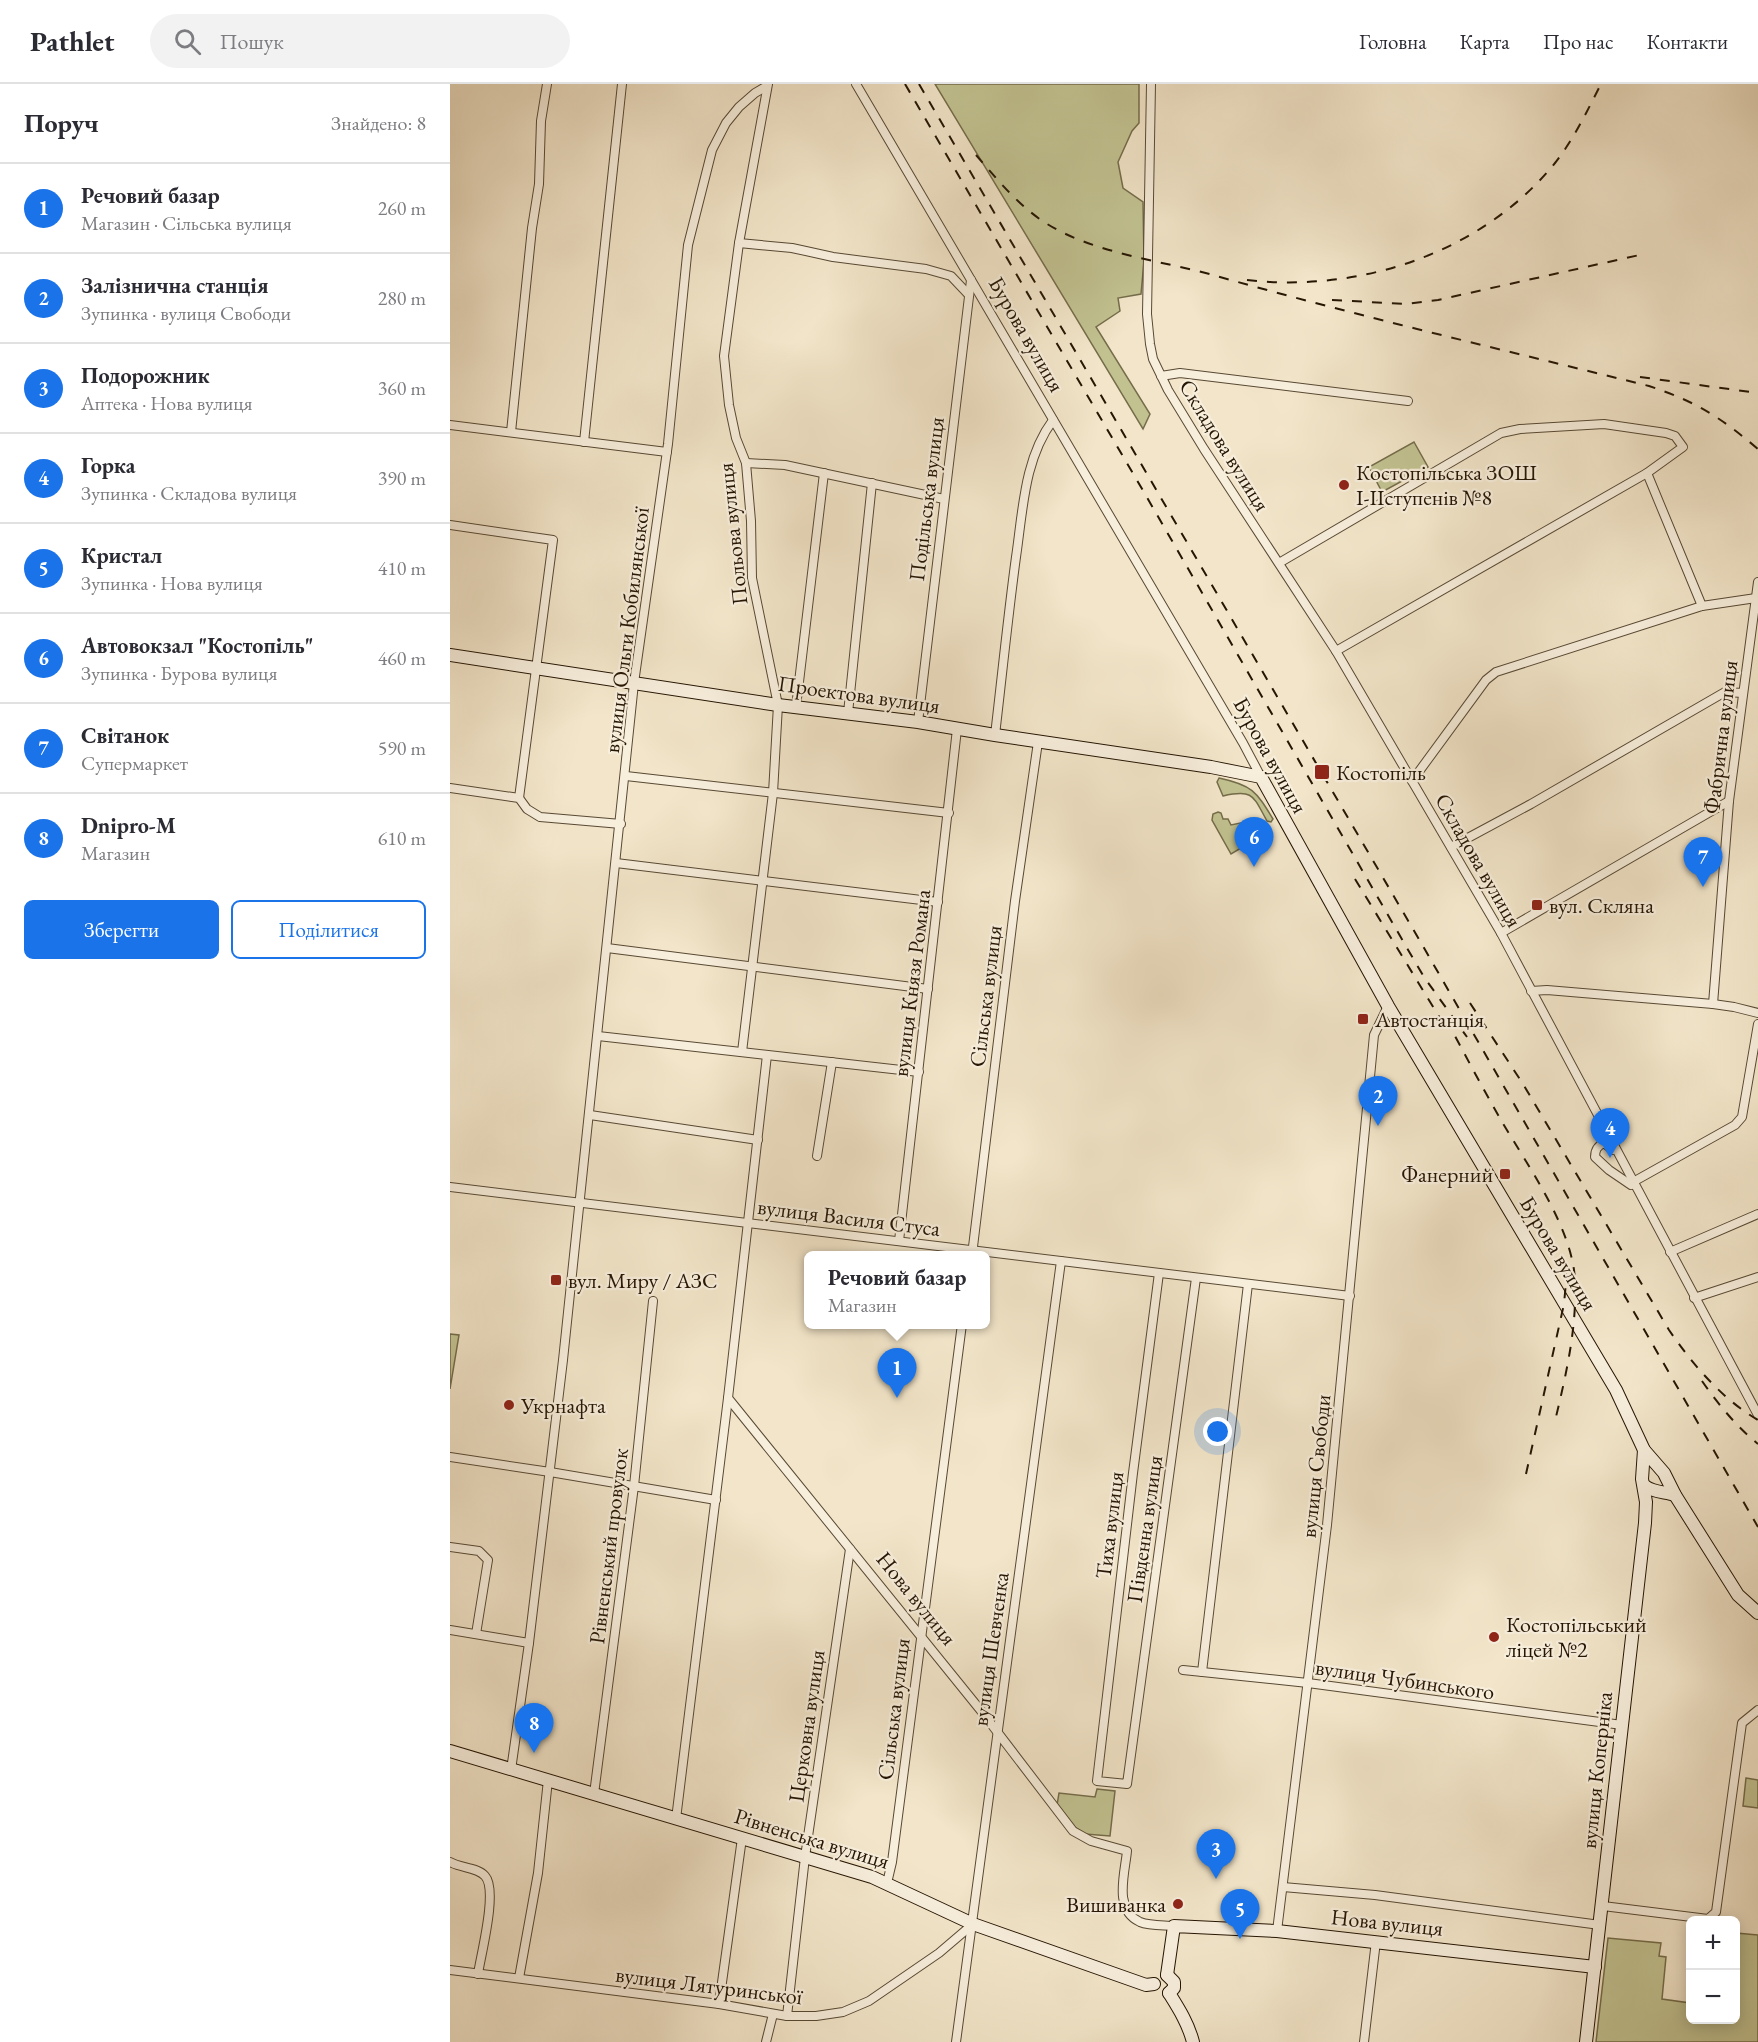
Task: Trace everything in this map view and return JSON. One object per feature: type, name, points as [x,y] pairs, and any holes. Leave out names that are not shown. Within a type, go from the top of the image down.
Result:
[{"type":"main road","name":"Проектова вулиця","points":[[450,655],[778,705],[918,722],[1211,767],[1261,777]]},
{"type":"main road","name":"Бурова вулиця","points":[[1261,777],[1388,1006],[1616,1390],[1644,1450]]},
{"type":"main road","points":[[1644,1450],[1664,1474],[1738,1595],[1757,1612]]},
{"type":"main road","name":"вулиця Коперніка","points":[[1586,2042],[1603,1906],[1646,1502],[1650,1485],[1644,1450]]},
{"type":"main road","points":[[1650,1485],[1651,1467],[1664,1474]]},
{"type":"main road","points":[[1650,1485],[1664,1485],[1664,1474]]},
{"type":"main road","points":[[1650,1485],[1675,1495]]},
{"type":"main road","name":"Рівненська вулиця","points":[[450,1751],[887,1883],[973,1924],[1146,1985],[1154,1984]]},
{"type":"main road","points":[[1167,1975],[1174,1926]]},
{"type":"main road","name":"Нова вулиця","points":[[1174,1926],[1277,1931],[1595,1967]]},
{"type":"main road","points":[[1167,1975],[1174,1982],[1174,1988],[1169,1993],[1159,1993],[1154,1984],[1159,1976],[1167,1975]]},
{"type":"main road","points":[[1169,1993],[1190,2029],[1193,2042]]},
{"type":"street","points":[[511,432],[532,228],[539,184],[541,121],[547,84]]},
{"type":"street","points":[[584,442],[622,84]]},
{"type":"street","name":"Бурова вулиця","points":[[856,84],[1238,734],[1261,777]]},
{"type":"street","name":"Складова вулиця","points":[[1151,84],[1148,314],[1150,344],[1161,376],[1204,449],[1336,651],[1501,933],[1758,1415]]},
{"type":"street","name":"Польова вулиця","points":[[742,1052],[773,793],[778,705],[752,578],[751,521],[746,463],[736,438],[729,405],[724,356],[739,243],[768,85]]},
{"type":"street","name":"вулиця Ольги Кобилянської","points":[[511,1770],[550,1472],[581,1203],[634,683],[667,452],[688,245],[712,150],[726,123],[739,107],[768,85]]},
{"type":"street","points":[[739,243],[792,248],[833,257],[926,268],[951,276],[969,295]]},
{"type":"street","name":"Подільська вулиця","points":[[918,722],[971,280]]},
{"type":"street","points":[[1161,376],[1179,373],[1408,401]]},
{"type":"street","points":[[995,735],[1008,613],[1028,475],[1041,436],[1053,420]]},
{"type":"street","points":[[1279,563],[1501,433],[1520,429],[1604,424],[1666,432],[1676,436],[1683,447],[1647,473],[1336,651]]},
{"type":"street","points":[[450,425],[667,452]]},
{"type":"street","points":[[746,463],[785,465],[944,499]]},
{"type":"street","points":[[796,707],[824,473]]},
{"type":"street","points":[[1647,473],[1702,606]]},
{"type":"street","points":[[848,713],[872,483]]},
{"type":"street","points":[[450,525],[553,540],[519,798],[527,809],[540,817],[621,824]]},
{"type":"street","name":"Фабрична вулиця","points":[[1713,1004],[1729,801],[1758,582]]},
{"type":"street","points":[[1412,781],[1486,680],[1496,672],[1702,606],[1756,598]]},
{"type":"street","points":[[1451,847],[1531,804],[1725,692],[1743,693]]},
{"type":"street","name":"вулиця Князя Романа","points":[[899,1241],[957,729]]},
{"type":"street","name":"Сільська вулиця","points":[[972,1251],[1015,901],[1038,742]]},
{"type":"street","points":[[626,776],[949,813]]},
{"type":"street","points":[[450,788],[519,798]]},
{"type":"street","points":[[1501,933],[1729,801]]},
{"type":"street","points":[[616,864],[938,902]]},
{"type":"street","points":[[607,948],[928,988]]},
{"type":"street","points":[[1531,991],[1547,990],[1713,1004],[1758,1013]]},
{"type":"street","name":"вулиця Свободи","points":[[1277,1931],[1327,1525],[1374,1035],[1388,1006]]},
{"type":"street","points":[[1618,1156],[1604,1143],[1599,1145],[1595,1151],[1595,1157],[1599,1162],[1635,1186],[1735,1125],[1742,1118],[1754,1072],[1758,1024]]},
{"type":"street","points":[[598,1036],[919,1072]]},
{"type":"street","points":[[676,1819],[716,1500],[767,1055]]},
{"type":"street","points":[[817,1156],[832,1062]]},
{"type":"street","points":[[590,1115],[758,1140]]},
{"type":"street","name":"вулиця Василя Стуса","points":[[450,1187],[899,1241],[960,1251]]},
{"type":"street","points":[[1670,1252],[1758,1214]]},
{"type":"street","name":"вулиця Василя Стуса","points":[[990,1255],[1350,1296]]},
{"type":"street","name":"вулиця Шевченка","points":[[956,2042],[1061,1261]]},
{"type":"street","name":"Тиха вулиця","points":[[1127,1785],[1097,1781],[1159,1273]]},
{"type":"street","points":[[1694,1298],[1758,1277]]},
{"type":"street","name":"Південна вулиця","points":[[1127,1785],[1196,1278]]},
{"type":"street","points":[[1202,1672],[1248,1284]]},
{"type":"street","name":"Рівненський провулок","points":[[594,1794],[634,1486],[653,1301]]},
{"type":"street","name":"Сільська вулиця","points":[[887,1883],[892,1862],[961,1329]]},
{"type":"street","name":"Нова вулиця","points":[[728,1398],[997,1732],[1073,1831],[1090,1841],[1127,1851],[1122,1898],[1128,1913],[1140,1922],[1174,1926]]},
{"type":"street","points":[[450,1457],[716,1500]]},
{"type":"street","points":[[450,1546],[479,1551],[488,1560],[476,1634]]},
{"type":"street","name":"Церковна вулиця","points":[[787,2016],[806,1857],[850,1549]]},
{"type":"street","points":[[450,1630],[529,1643]]},
{"type":"street","name":"вулиця Чубинського","points":[[1184,1670],[1308,1683],[1622,1725]]},
{"type":"street","points":[[1603,1906],[1708,1919],[1716,1912],[1742,1723],[1758,1710]]},
{"type":"street","points":[[519,1978],[538,1873],[548,1780]]},
{"type":"street","points":[[719,2004],[742,1838]]},
{"type":"street","points":[[450,1862],[459,1867],[478,1871],[485,1876],[490,1886],[478,1974]]},
{"type":"street","points":[[1283,1887],[1376,1895],[1600,1925]]},
{"type":"street","name":"вулиця Лятуринської","points":[[450,1970],[719,2004],[787,2016],[816,2016],[843,2012],[868,2001],[939,1953],[973,1924]]},
{"type":"street","points":[[1364,2042],[1376,1941]]},
{"type":"street","points":[[766,2042],[773,2014]]},
{"type":"green space","points":[[935,84],[1139,84],[1139,123],[1132,131],[1118,162],[1123,188],[1143,202],[1144,261],[1141,294],[1118,298],[1120,311],[1096,327],[1150,414],[1143,429]]},
{"type":"green space","points":[[1414,442],[1428,467],[1382,492],[1369,467]]},
{"type":"green space","points":[[1219,778],[1239,783],[1252,791],[1273,819],[1271,822],[1267,821],[1251,796],[1241,793],[1223,796],[1217,782]]},
{"type":"green space","points":[[1221,813],[1223,819],[1228,819],[1231,825],[1255,820],[1263,835],[1231,854],[1212,820],[1213,814]]},
{"type":"green space","points":[[450,1334],[459,1335],[450,1389]]},
{"type":"green space","points":[[1746,1778],[1758,1780],[1758,1808],[1743,1806]]},
{"type":"green space","points":[[1097,1789],[1115,1791],[1110,1836],[1085,1834],[1075,1827],[1057,1805],[1059,1793],[1095,1797]]},
{"type":"green space","points":[[1740,1933],[1758,1935],[1758,2042],[1596,2042],[1608,1938],[1661,1943],[1659,1956],[1666,1957],[1662,1999],[1686,2002],[1686,2024],[1740,2024]]},
{"type":"railway","points":[[905,84],[1424,977],[1467,1037]]},
{"type":"railway","points":[[919,84],[1420,941],[1758,1527]]},
{"type":"railway","points":[[1247,280],[1290,282],[1333,280],[1375,272],[1416,260],[1455,243],[1492,221],[1525,194],[1555,163],[1574,135],[1601,84]]},
{"type":"railway","points":[[976,155],[1008,191],[1034,215],[1063,233],[1083,241],[1376,319],[1649,386],[1695,405],[1732,428],[1758,449]]},
{"type":"railway","points":[[1332,300],[1406,304],[1438,300],[1644,254]]},
{"type":"railway","points":[[1640,377],[1758,393]]},
{"type":"railway","points":[[1355,879],[1446,1028]]},
{"type":"railway","points":[[1470,1003],[1523,1084],[1669,1330],[1688,1356],[1720,1392],[1758,1420]]},
{"type":"railway","points":[[1446,1019],[1558,1219],[1572,1261],[1575,1281],[1574,1316],[1567,1369],[1555,1421]]},
{"type":"railway","points":[[1526,1474],[1564,1304],[1565,1262]]},
{"type":"railway","points":[[1702,1381],[1742,1430],[1758,1444]]},
{"type":"place","name":"Костопільська ЗОШ І-ІІступенів №8","points":[[1344,485]]},
{"type":"place","name":"Костопіль","points":[[1322,772]]},
{"type":"place","name":"Автовокзал \"Костопіль\"","points":[[1254,867]]},
{"type":"place","name":"Світанок","points":[[1703,887]]},
{"type":"place","name":"вул. Скляна","points":[[1537,905]]},
{"type":"place","name":"Автостанція","points":[[1363,1019]]},
{"type":"place","name":"Залізнична станція","points":[[1378,1126]]},
{"type":"place","name":"Горка","points":[[1610,1158]]},
{"type":"place","name":"Фанерний","points":[[1505,1174]]},
{"type":"place","name":"вул. Миру / АЗС","points":[[556,1280]]},
{"type":"place","name":"Речовий базар","points":[[897,1398]]},
{"type":"place","name":"Укрнафта","points":[[509,1405]]},
{"type":"place","name":"Костопільський ліцей №2","points":[[1494,1637]]},
{"type":"place","name":"Dnipro-M","points":[[534,1753]]},
{"type":"place","name":"Подорожник","points":[[1216,1879]]},
{"type":"place","name":"Вишиванка","points":[[1178,1904]]},
{"type":"place","name":"Кристал","points":[[1240,1939]]}]
